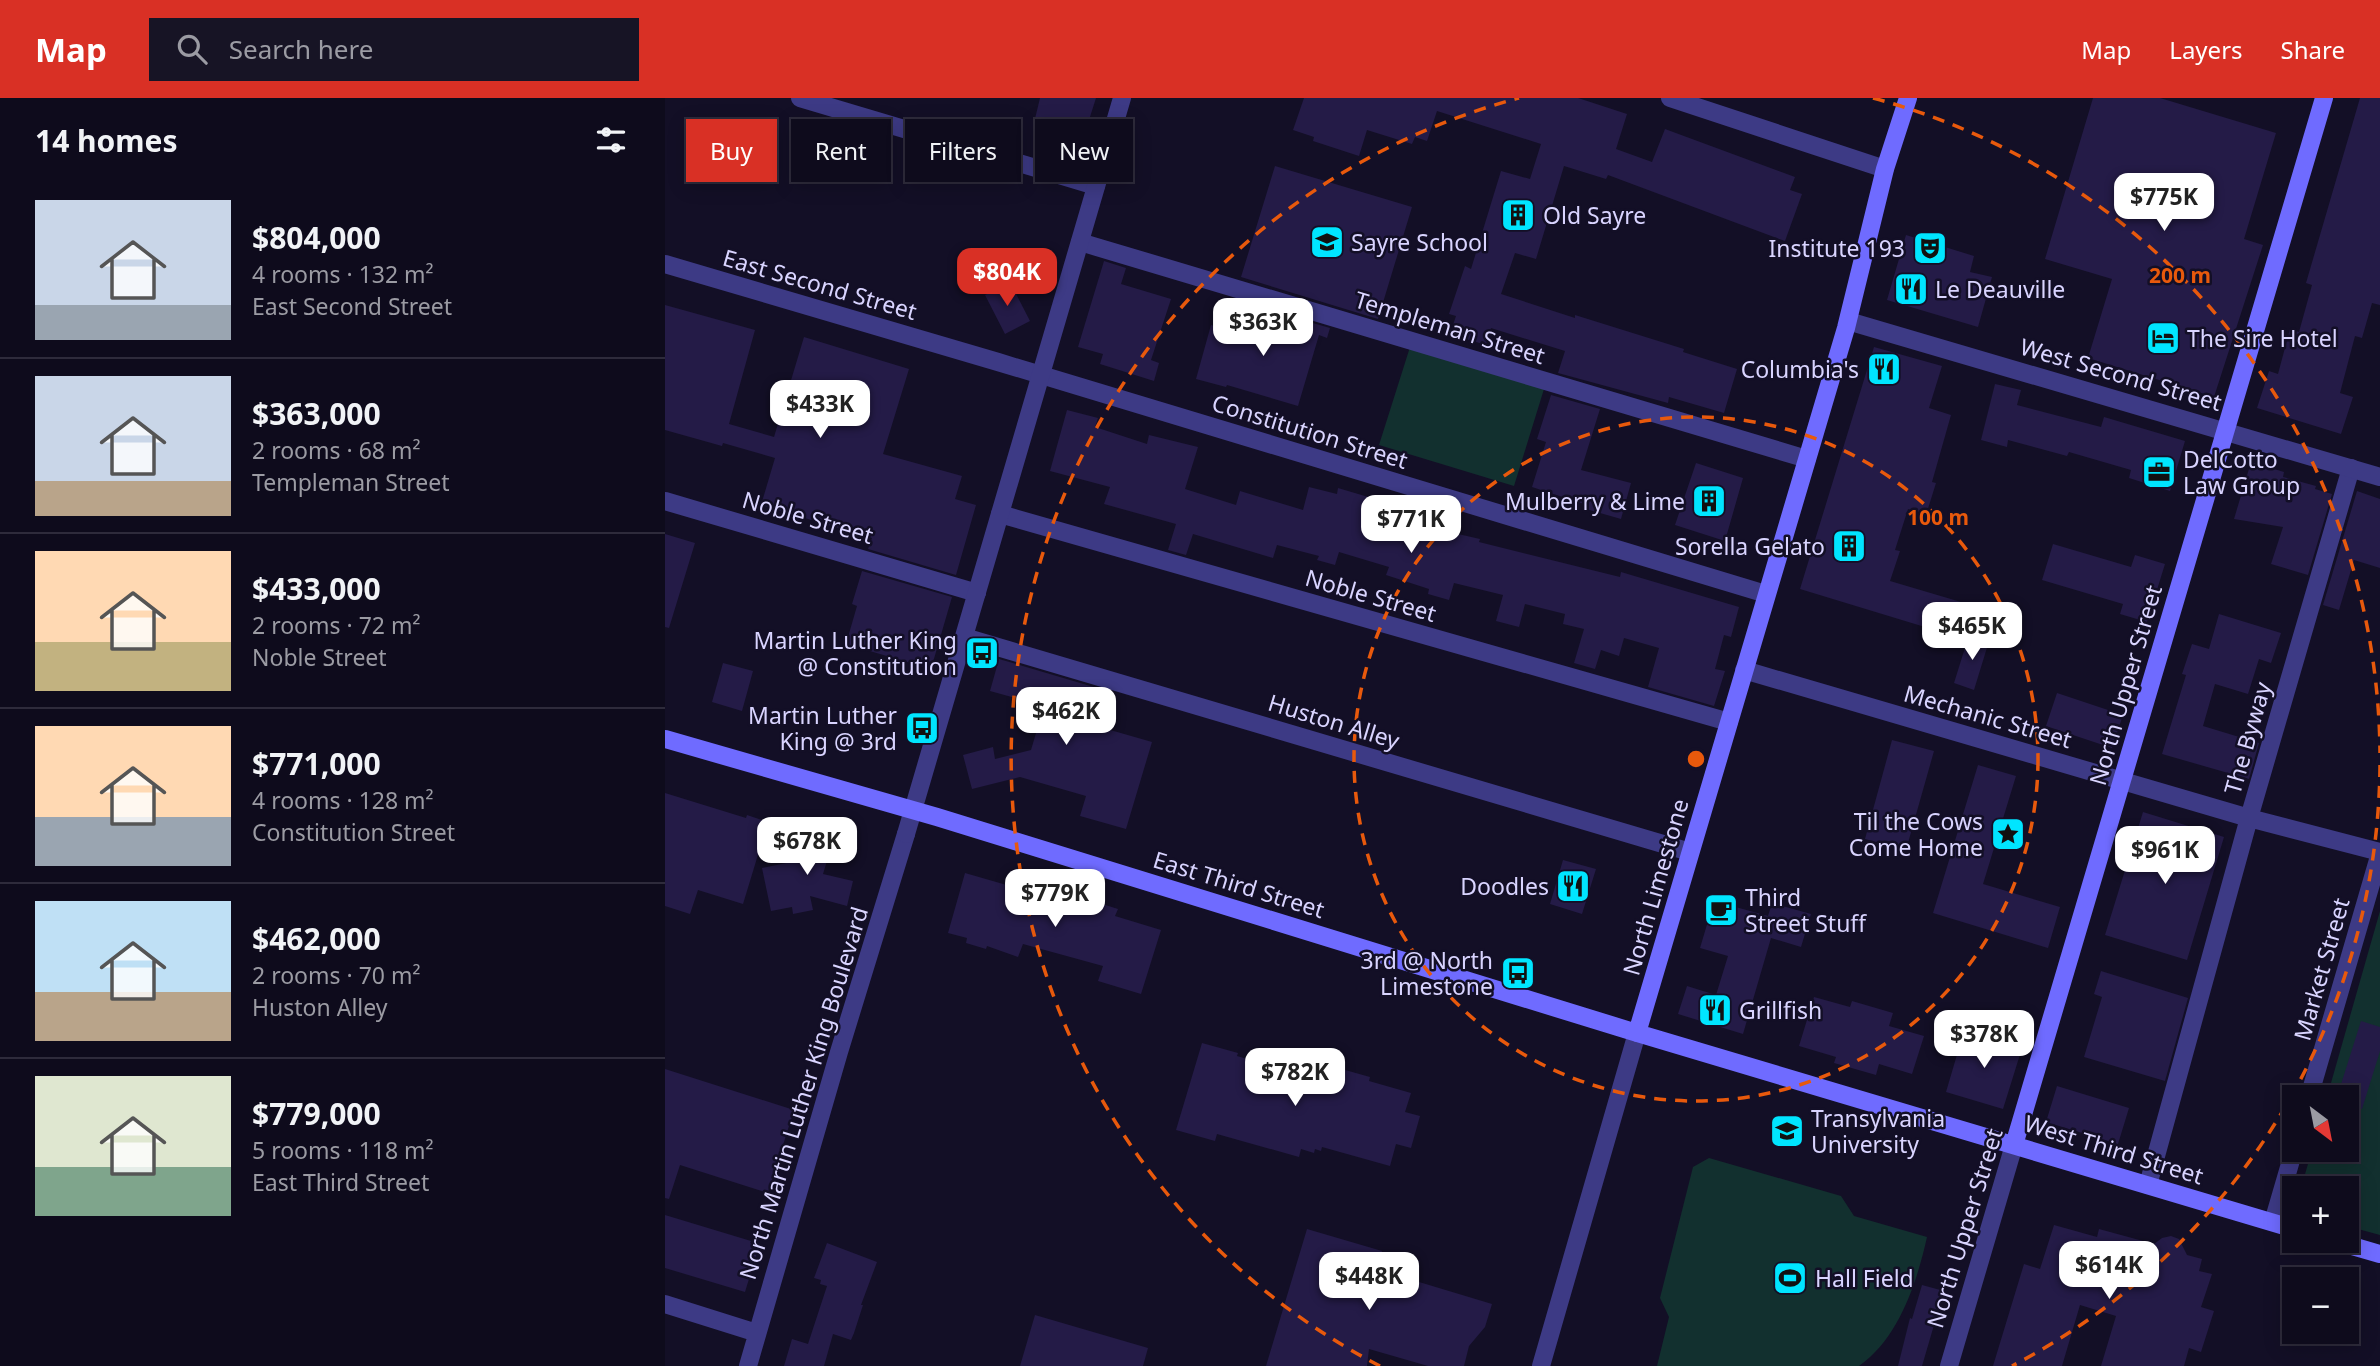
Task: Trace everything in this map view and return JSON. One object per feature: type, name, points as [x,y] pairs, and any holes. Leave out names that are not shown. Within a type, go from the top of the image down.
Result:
[{"type":"main road","name":"North Limestone","points":[[1637,1033],[1847,321],[1885,169],[1908,98]]},
{"type":"main road","name":"North Upper Street","points":[[2014,1145],[2324,98]]},
{"type":"main road","name":"East Third Street","points":[[665,739],[937,817],[1637,1033]]},
{"type":"main road","name":"West Third Street","points":[[1637,1033],[2282,1225]]},
{"type":"main road","points":[[2359,1248],[2380,1254]]},
{"type":"street","points":[[800,98],[1096,186]]},
{"type":"street","name":"North Martin Luther King Boulevard","points":[[748,1366],[1122,98]]},
{"type":"street","points":[[1670,98],[1885,169]]},
{"type":"street","name":"Templeman Street","points":[[1080,242],[1807,459]]},
{"type":"street","name":"East Second Street","points":[[665,264],[1041,375]]},
{"type":"street","name":"West Second Street","points":[[1847,321],[2380,477]]},
{"type":"street","name":"Constitution Street","points":[[1041,375],[1766,594]]},
{"type":"street","name":"The Byway","points":[[2148,1185],[2249,818],[2351,468]]},
{"type":"street","name":"Noble Street","points":[[665,501],[977,593]]},
{"type":"street","name":"Noble Street","points":[[1000,514],[1729,722]]},
{"type":"street","name":"Huston Alley","points":[[964,637],[1691,852]]},
{"type":"street","name":"Mechanic Street","points":[[1744,670],[2249,818],[2380,853]]},
{"type":"street","name":"Market Street","points":[[2312,1085],[2380,853]]},
{"type":"street","name":"North Limestone","points":[[1541,1366],[1637,1033]]},
{"type":"street","name":"North Upper Street","points":[[1949,1366],[2014,1145]]},
{"type":"street","points":[[2273,1222],[2290,1162]]},
{"type":"street","points":[[665,1304],[757,1333]]},
{"type":"green space","points":[[1410,347],[1544,389],[1514,486],[1379,445]]},
{"type":"green space","points":[[2380,911],[2380,1235],[2359,1229],[2359,1176],[2304,1176],[2309,1162],[2359,1162],[2359,1085],[2330,1085]]},
{"type":"green space","name":"Hall Field","points":[[1709,1158],[1841,1196],[1854,1216],[1927,1237],[1918,1272],[1904,1308],[1885,1340],[1859,1366],[1657,1366],[1669,1317],[1660,1298],[1693,1167]]},
{"type":"building","points":[[1040,98],[1096,98],[1089,119],[1035,119],[1033,127]]},
{"type":"building","points":[[1304,98],[1578,98],[1627,114],[1616,149],[1652,162],[1665,129],[1795,177],[1790,190],[1802,194],[1785,241],[1608,175],[1606,179],[1564,166],[1536,259],[1515,253],[1501,294],[1684,349],[1683,352],[1737,369],[1724,413],[1669,397],[1668,403],[1558,373],[1565,351],[1491,328],[1486,345],[1450,334],[1456,316],[1449,314],[1465,266],[1471,269],[1501,171],[1530,179],[1541,144],[1437,111],[1427,141],[1415,137],[1412,144],[1367,130],[1359,156],[1313,141],[1314,137],[1293,130]]},
{"type":"building","points":[[2093,98],[2160,98],[2276,133],[2244,239],[2263,245],[2214,397],[2088,358],[2112,279],[2045,259]]},
{"type":"building","points":[[2360,98],[2380,98],[2380,305],[2372,303],[2362,338],[2355,336],[2340,393],[2353,397],[2341,434],[2257,408],[2269,371],[2278,374],[2290,329],[2299,332],[2312,285],[2306,283]]},
{"type":"building","name":"Sayre School","points":[[1275,166],[1412,207],[1378,319],[1241,277]]},
{"type":"building","points":[[1906,235],[1974,256],[1970,272],[1992,277],[1978,327],[1887,300]]},
{"type":"building","points":[[1104,261],[1126,268],[1121,284],[1171,299],[1151,360],[1159,363],[1154,381],[1100,364],[1103,354],[1078,347]]},
{"type":"building","points":[[1010,282],[1030,321],[1005,334],[985,295]]},
{"type":"building","points":[[665,305],[755,330],[729,424],[774,437],[804,337],[909,369],[883,454],[962,476],[955,499],[976,505],[956,575],[868,549],[872,538],[761,505],[775,458],[665,430]]},
{"type":"building","points":[[1267,310],[1330,328],[1327,338],[1319,335],[1298,406],[1227,385],[1226,387],[1196,379],[1211,325],[1259,338]]},
{"type":"building","points":[[1874,347],[1942,366],[1929,408],[1951,415],[1932,482],[1936,483],[1926,515],[1908,509],[1895,550],[1900,551],[1890,581],[1971,605],[1961,638],[1800,589]]},
{"type":"building","points":[[1995,384],[2021,390],[2017,405],[2101,427],[2104,417],[2185,441],[2170,491],[2129,478],[2131,470],[2069,452],[2067,456],[2008,440],[2007,447],[1981,440]]},
{"type":"building","points":[[1551,395],[1600,409],[1581,470],[1631,483],[1621,519],[1586,509],[1587,505],[1532,487],[1546,442],[1537,439]]},
{"type":"building","points":[[1067,410],[1098,418],[1095,427],[1147,444],[1149,435],[1198,447],[1185,489],[1236,505],[1240,491],[1303,510],[1309,487],[1337,494],[1338,488],[1385,502],[1382,511],[1480,539],[1479,542],[1620,577],[1621,572],[1739,607],[1731,637],[1724,635],[1715,669],[1725,671],[1714,706],[1648,687],[1659,648],[1624,638],[1619,656],[1601,650],[1595,669],[1574,663],[1584,629],[1563,624],[1565,614],[1525,604],[1519,627],[1496,621],[1503,595],[1454,583],[1449,600],[1428,594],[1429,589],[1386,575],[1389,567],[1339,552],[1335,565],[1317,560],[1319,556],[1277,545],[1273,558],[1193,534],[1186,555],[1168,550],[1176,524],[1104,504],[1110,487],[1050,471]]},
{"type":"building","points":[[2251,462],[2284,472],[2283,477],[2316,486],[2315,489],[2332,494],[2308,575],[2271,564],[2283,527],[2234,519]]},
{"type":"building","name":"Mulberry & Lime","points":[[1696,463],[1743,478],[1725,541],[1675,525]]},
{"type":"building","points":[[2357,491],[2380,499],[2380,568],[2354,560],[2339,610],[2323,605]]},
{"type":"building","points":[[665,534],[695,543],[669,628],[665,627]]},
{"type":"building","points":[[2053,544],[2131,567],[2135,555],[2165,564],[2147,622],[2120,614],[2123,604],[2042,580]]},
{"type":"building","points":[[862,571],[952,597],[931,669],[846,644],[857,606],[852,604]]},
{"type":"building","points":[[2219,614],[2281,633],[2271,663],[2259,659],[2248,694],[2215,684],[2203,726],[2259,743],[2249,779],[2162,754],[2186,675],[2182,674],[2192,644],[2209,649]]},
{"type":"building","points":[[1969,635],[1989,641],[1974,690],[1954,683]]},
{"type":"building","points":[[999,659],[1097,688],[1086,723],[1152,742],[1126,829],[1080,816],[1086,796],[1020,777],[972,789],[963,755],[993,747],[995,759],[1031,750],[1044,706],[990,691]]},
{"type":"building","points":[[723,663],[753,671],[742,711],[712,702]]},
{"type":"building","points":[[2057,693],[2123,715],[2112,748],[2046,726]]},
{"type":"building","points":[[1892,740],[1934,751],[1906,850],[1865,839]]},
{"type":"building","points":[[1978,765],[2016,776],[1983,884],[2060,907],[2048,948],[1933,913]]},
{"type":"building","points":[[665,793],[746,818],[747,815],[768,822],[743,904],[698,890],[690,914],[665,906]]},
{"type":"building","points":[[2143,812],[2224,837],[2187,960],[2105,935]]},
{"type":"building","points":[[812,824],[836,831],[823,874],[853,881],[847,906],[810,896],[813,910],[793,914],[792,907],[771,911],[762,868],[801,860]]},
{"type":"building","name":"Doodles","points":[[1563,860],[1596,869],[1582,914],[1550,904]]},
{"type":"building","points":[[965,873],[1078,901],[1080,897],[1118,909],[1115,916],[1161,930],[1141,994],[1098,981],[1103,966],[1023,944],[1018,957],[987,946],[986,949],[966,943],[967,938],[948,933]]},
{"type":"building","points":[[1714,901],[1768,916],[1772,903],[1811,914],[1801,947],[1771,938],[1743,1034],[1678,1014],[1687,986],[1716,995],[1728,956],[1700,948]]},
{"type":"building","points":[[2101,971],[2188,998],[2165,1081],[2084,1057],[2102,997],[2094,994]]},
{"type":"building","points":[[1814,997],[1850,1007],[1852,1001],[1893,1013],[1889,1026],[1924,1036],[1912,1074],[1879,1064],[1876,1075],[1834,1063],[1836,1057],[1799,1046]]},
{"type":"building","points":[[2361,1021],[2380,1027],[2380,1051],[2362,1109],[2359,1108],[2359,1085],[2341,1085]]},
{"type":"building","points":[[1964,1031],[2022,1048],[2003,1109],[1946,1092]]},
{"type":"building","points":[[1202,1043],[1281,1069],[1283,1064],[1335,1079],[1338,1068],[1370,1077],[1369,1081],[1411,1093],[1405,1112],[1420,1116],[1411,1148],[1396,1144],[1390,1166],[1322,1147],[1321,1151],[1315,1149],[1314,1153],[1301,1149],[1299,1157],[1217,1134],[1215,1141],[1176,1130]]},
{"type":"building","points":[[665,1069],[794,1110],[768,1193],[680,1165],[669,1199],[665,1198]]},
{"type":"building","points":[[2057,1086],[2129,1108],[2118,1144],[2046,1122]]},
{"type":"building","points":[[665,1215],[751,1241],[750,1243],[759,1246],[745,1292],[665,1268]]},
{"type":"building","points":[[2054,1225],[2097,1237],[2099,1229],[2154,1244],[2171,1236],[2179,1239],[2187,1255],[2202,1259],[2199,1271],[2212,1274],[2201,1307],[2214,1311],[2201,1352],[2189,1348],[2184,1366],[2101,1366],[2116,1316],[2080,1305],[2062,1366],[1993,1366],[2024,1264],[2040,1269]]},
{"type":"building","points":[[1307,1229],[1382,1251],[1376,1269],[1492,1304],[1485,1327],[1469,1346],[1464,1366],[1428,1366],[1369,1349],[1367,1366],[1266,1366]]},
{"type":"building","points":[[827,1243],[877,1262],[854,1333],[851,1340],[833,1334],[824,1366],[784,1366],[792,1339],[808,1344],[827,1286],[814,1278]]},
{"type":"building","points":[[1922,1285],[1944,1291],[1922,1366],[1898,1366],[1910,1318],[1912,1319]]},
{"type":"building","points":[[1035,1315],[1148,1348],[1143,1366],[1020,1366]]},
{"type":"place","name":"Old Sayre","points":[[1518,215]]},
{"type":"place","name":"Sayre School","points":[[1327,242]]},
{"type":"place","name":"Institute 193","points":[[1930,248]]},
{"type":"place","name":"Le Deauville","points":[[1911,289]]},
{"type":"place","name":"The Sire Hotel","points":[[2163,338]]},
{"type":"place","name":"Columbia's","points":[[1884,369]]},
{"type":"place","name":"DelCotto Law Group","points":[[2159,472]]},
{"type":"place","name":"Mulberry & Lime","points":[[1709,501]]},
{"type":"place","name":"Sorella Gelato","points":[[1849,546]]},
{"type":"place","name":"Martin Luther King @ Constitution","points":[[982,653]]},
{"type":"place","name":"Martin Luther King @ 3rd","points":[[922,728]]},
{"type":"place","name":"Til the Cows Come Home","points":[[2008,834]]},
{"type":"place","name":"Doodles","points":[[1573,886]]},
{"type":"place","name":"Third Street Stuff","points":[[1721,910]]},
{"type":"place","name":"3rd @ North Limestone","points":[[1518,973]]},
{"type":"place","name":"Grillfish","points":[[1715,1010]]},
{"type":"place","name":"Transylvania University","points":[[1787,1131]]},
{"type":"place","name":"Hall Field","points":[[1790,1278]]}]
